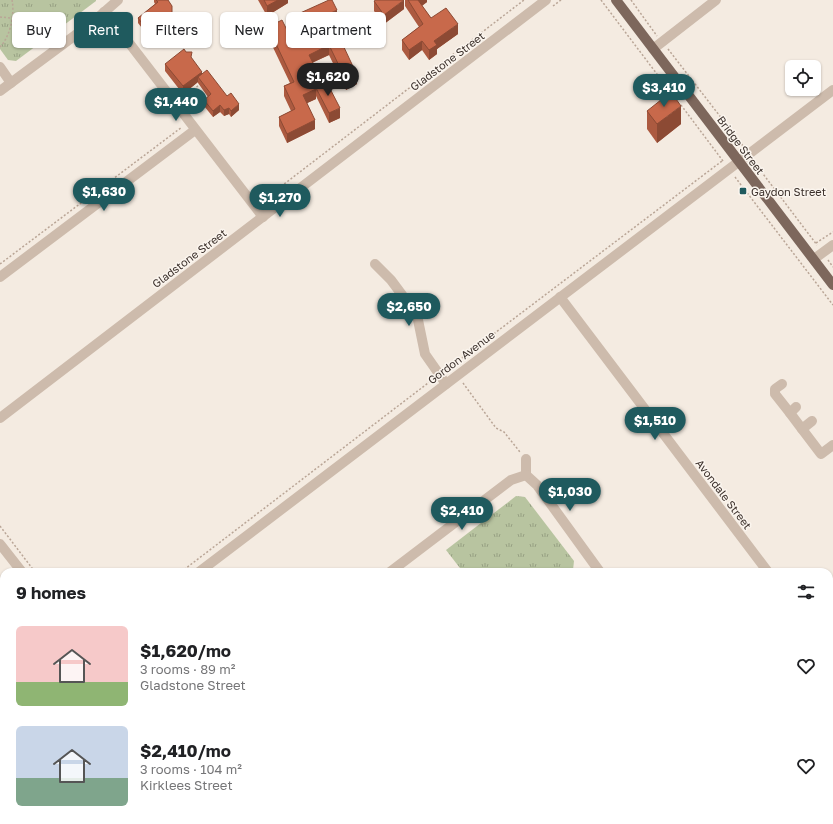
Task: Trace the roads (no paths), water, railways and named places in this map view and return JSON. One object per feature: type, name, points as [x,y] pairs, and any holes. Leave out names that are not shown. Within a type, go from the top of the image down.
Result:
[{"type":"main road","name":"Bridge Street","points":[[616,0],[833,285]]},
{"type":"street","points":[[104,12],[118,0]]},
{"type":"street","name":"Gladstone Street","points":[[0,418],[546,0]]},
{"type":"street","points":[[652,49],[716,0]]},
{"type":"street","points":[[0,91],[74,35]]},
{"type":"street","points":[[133,48],[263,216]]},
{"type":"street","points":[[0,68],[11,83]]},
{"type":"street","points":[[738,161],[833,90]]},
{"type":"street","points":[[0,277],[192,126]]},
{"type":"street","name":"Gordon Avenue","points":[[204,568],[560,297],[726,164],[738,161]]},
{"type":"street","points":[[814,259],[833,245]]},
{"type":"street","points":[[375,264],[391,280],[417,315],[424,354],[446,384]]},
{"type":"street","name":"Avondale Street","points":[[560,297],[765,568]]},
{"type":"street","points":[[782,384],[775,389],[775,394],[793,410],[802,430],[821,454],[833,445]]},
{"type":"street","points":[[802,430],[812,421]]},
{"type":"street","points":[[526,459],[526,475],[537,485],[595,568]]},
{"type":"street","points":[[395,568],[511,480],[526,475]]},
{"type":"street","points":[[0,544],[19,568]]},
{"type":"place","name":"Gaydon Street","points":[[743,191]]}]
